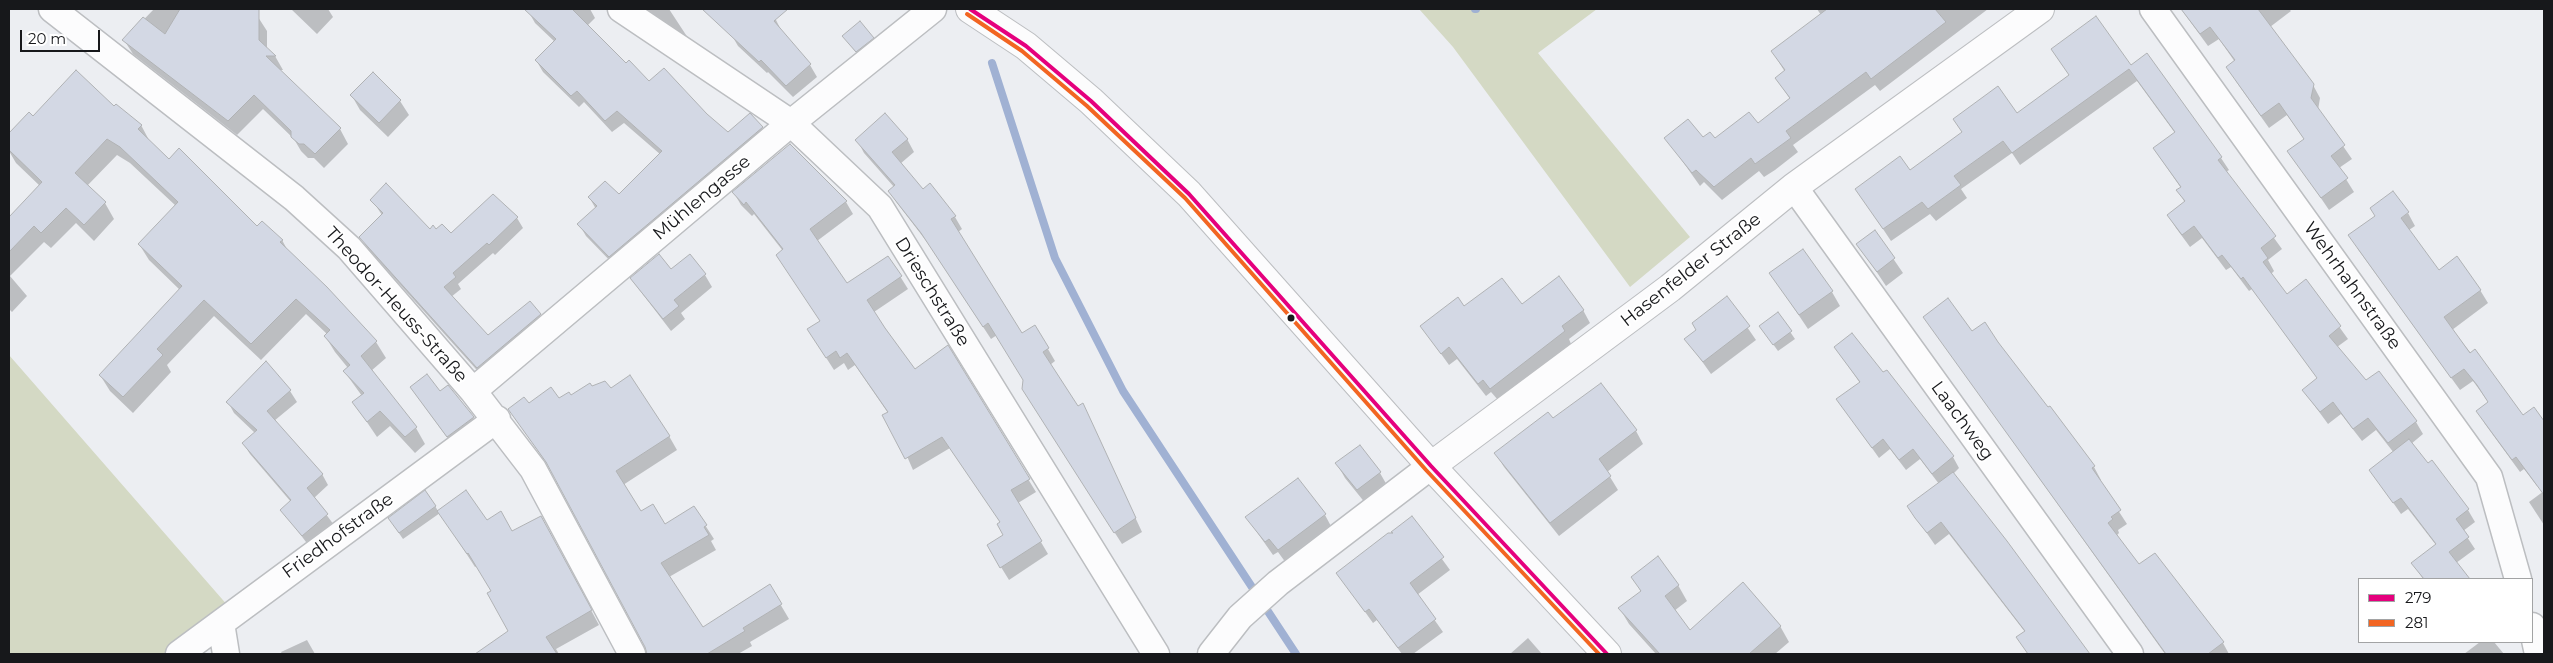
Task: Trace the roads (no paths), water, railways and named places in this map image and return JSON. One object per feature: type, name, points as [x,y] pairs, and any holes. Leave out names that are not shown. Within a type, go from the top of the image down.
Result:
[{"type":"street","name":"Theodor-Heuss-Straße","points":[[52,9],[294,198],[349,248],[474,391],[533,469],[632,654]]},
{"type":"street","name":"Drieschstraße","points":[[621,9],[791,123],[880,207],[1156,654]]},
{"type":"street","name":"Mühlengasse","points":[[474,391],[791,123],[933,9]]},
{"type":"street","points":[[970,9],[1026,46],[1091,101],[1189,194],[1431,466],[1607,654]]},
{"type":"street","name":"Hasenfelder Straße","points":[[1211,654],[1240,617],[1278,584],[1431,466],[1670,288],[1794,187],[2040,9]]},
{"type":"street","name":"Wehrhahnstraße","points":[[2153,9],[2489,477],[2518,578]]},
{"type":"street","name":"Laachweg","points":[[1794,187],[2130,654]]},
{"type":"street","name":"Friedhofstraße","points":[[179,654],[497,419]]},
{"type":"street","points":[[221,623],[226,654]]},
{"type":"waterway","points":[[992,63],[1055,258],[1123,391],[1296,654]]}]
